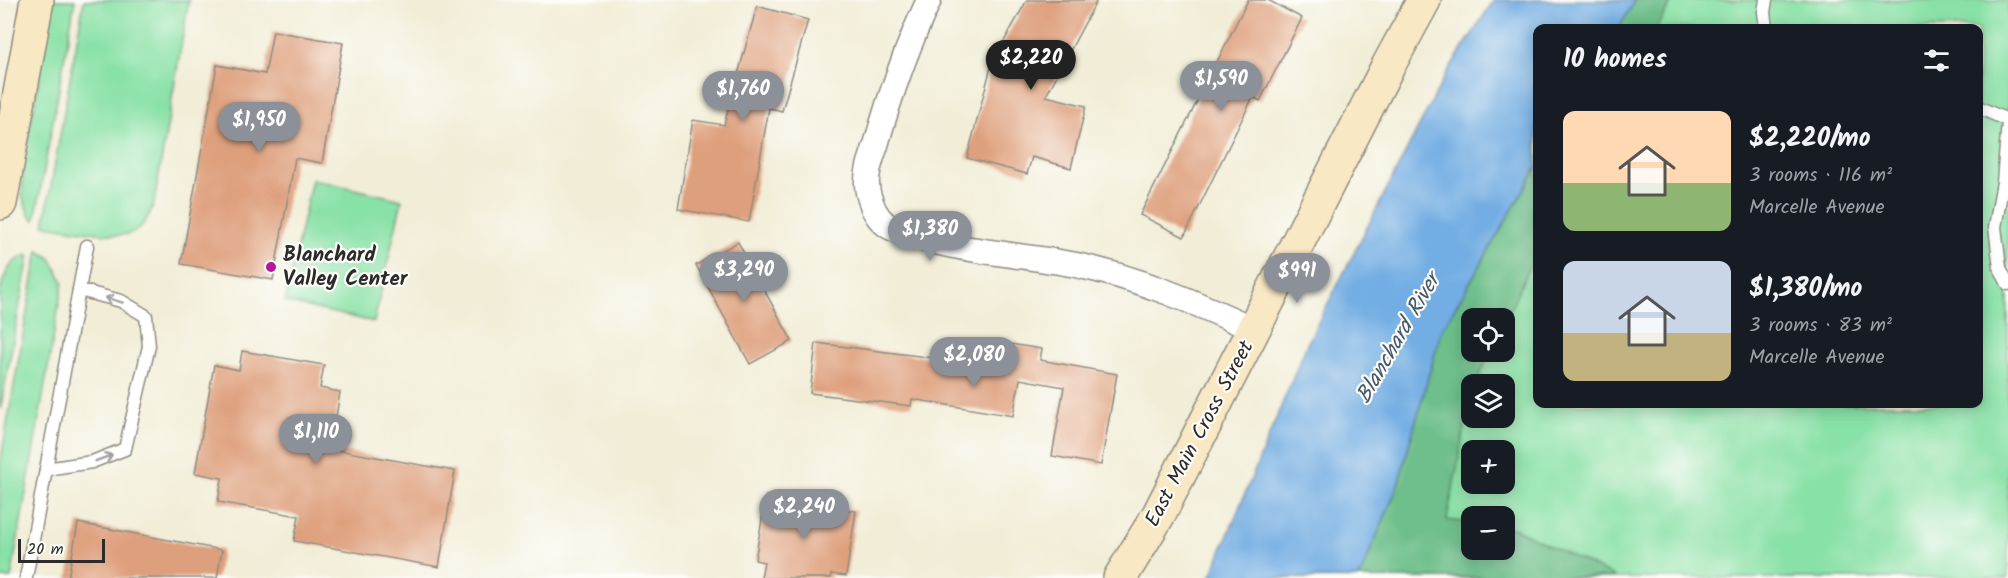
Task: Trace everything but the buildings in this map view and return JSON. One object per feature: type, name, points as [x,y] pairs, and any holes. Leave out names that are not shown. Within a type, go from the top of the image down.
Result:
[{"type":"main road","points":[[0,203],[37,0]]},
{"type":"main road","name":"East Main Cross Street","points":[[1120,578],[1159,514],[1424,0]]},
{"type":"street","points":[[929,0],[909,44],[871,161],[867,183],[871,204],[882,221],[891,228],[926,240],[1076,265],[1118,275],[1203,305],[1255,330]]},
{"type":"lane","points":[[1766,0],[1766,24]]},
{"type":"lane","points":[[1983,109],[2007,121],[2003,182],[1995,227],[2000,268],[2008,284]]},
{"type":"lane","points":[[26,578],[87,246]]},
{"type":"lane","points":[[46,469],[92,462],[126,449],[149,346],[146,316],[121,301],[79,290]]},
{"type":"green space","points":[[54,0],[75,0],[35,220],[29,215],[22,195],[23,164]]},
{"type":"green space","points":[[84,0],[189,0],[154,203],[149,215],[137,230],[122,235],[44,225]]},
{"type":"green space","points":[[1606,0],[2008,0],[2008,578],[1279,578],[1533,117],[1533,408],[1983,408],[1983,24],[1591,24]]},
{"type":"green space","points":[[1635,0],[1673,0],[1658,24],[1621,24]]},
{"type":"green space","points":[[1533,174],[1533,258],[1511,308],[1461,308],[1461,362],[1486,362],[1481,374],[1461,374],[1461,428],[1465,428],[1447,520],[1461,522],[1461,560],[1515,560],[1515,528],[1615,577],[1359,578],[1397,488],[1441,332]]},
{"type":"green space","points":[[312,179],[402,200],[374,322],[285,302]]},
{"type":"green space","points":[[38,251],[51,258],[63,282],[11,578],[0,578],[0,464]]},
{"type":"green space","points":[[29,255],[0,411],[0,293],[8,269],[17,260]]},
{"type":"water","name":"Blanchard River","points":[[1494,0],[1635,0],[1621,24],[1533,24],[1533,174],[1441,332],[1397,488],[1359,578],[1210,578],[1307,344],[1446,74]]},
{"type":"place","name":"Blanchard Valley Center","points":[[271,267]]}]
